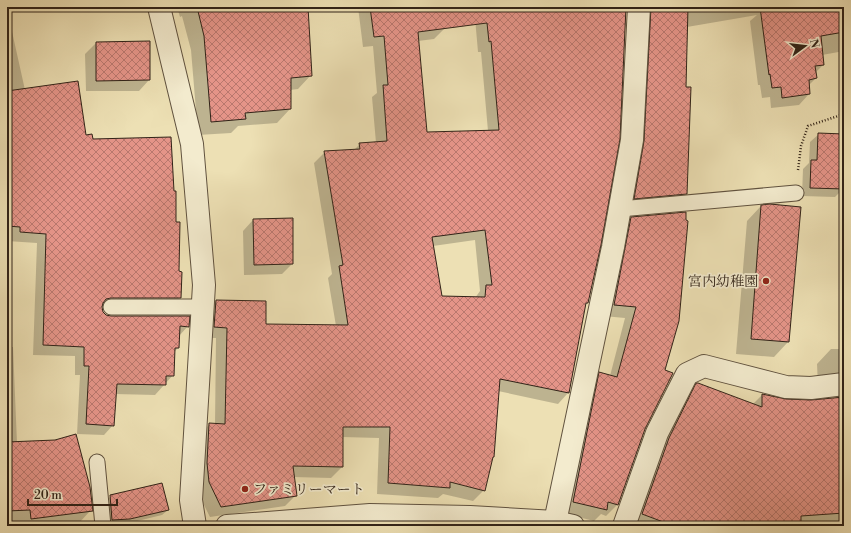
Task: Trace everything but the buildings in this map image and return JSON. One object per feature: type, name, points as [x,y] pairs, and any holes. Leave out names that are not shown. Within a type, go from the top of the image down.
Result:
[{"type":"street","points":[[159,7],[192,144],[204,285],[191,500],[195,526]]},
{"type":"street","points":[[227,526],[276,524],[370,515],[470,517],[564,524],[632,140],[639,7]]},
{"type":"street","points":[[624,526],[656,433],[687,374],[704,366],[786,387],[811,388],[844,384]]},
{"type":"lane","points":[[620,209],[796,192]]},
{"type":"lane","points":[[111,307],[202,307]]},
{"type":"lane","points":[[97,462],[103,526]]},
{"type":"path","points":[[796,192],[801,146],[808,126],[844,114]]},
{"type":"place","name":"宮内幼稚園","points":[[766,281]]},
{"type":"place","name":"ファミリーマート","points":[[245,489]]}]
